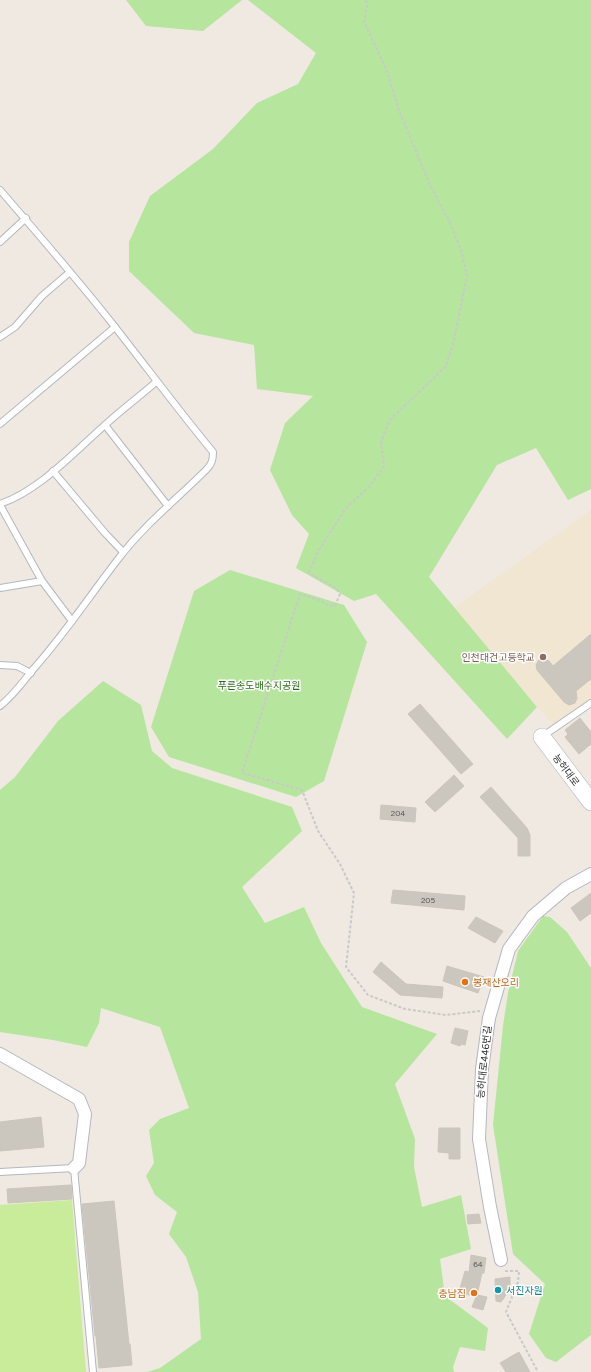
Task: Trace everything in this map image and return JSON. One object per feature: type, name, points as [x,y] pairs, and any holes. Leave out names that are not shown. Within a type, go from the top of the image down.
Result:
[{"type":"main road","name":"능허대로","points":[[542,737],[591,802]]},
{"type":"street","name":"능허대로446번길","points":[[500,1260],[479,1139],[482,1069],[489,1018],[509,949],[533,916],[566,888],[591,874]]},
{"type":"street","points":[[0,1054],[79,1099],[85,1114],[79,1163],[74,1168]]},
{"type":"lane","points":[[0,190],[26,218],[70,272],[213,452],[212,464],[132,541],[47,655],[12,697],[0,706]]},
{"type":"lane","points":[[0,242],[26,218]]},
{"type":"lane","points":[[0,337],[15,327],[42,296],[70,272]]},
{"type":"lane","points":[[0,424],[115,328]]},
{"type":"lane","points":[[72,621],[42,581],[0,504],[31,488],[53,471],[156,382]]},
{"type":"lane","points":[[105,425],[168,506]]},
{"type":"lane","points":[[53,471],[123,552]]},
{"type":"lane","points":[[0,588],[42,581]]},
{"type":"lane","points":[[0,665],[17,666],[31,673]]},
{"type":"lane","points":[[542,737],[591,703]]},
{"type":"lane","points":[[0,1172],[74,1168],[93,1372]]},
{"type":"path","points":[[366,0],[367,6],[364,22],[387,71],[399,111],[431,187],[450,223],[461,250],[467,276],[454,340],[446,366],[389,421],[381,442],[384,466],[369,487],[346,508],[319,550],[308,572],[313,577],[326,582],[338,590],[340,594],[335,606],[324,604],[322,600],[300,594],[242,773],[302,790],[318,831],[340,864],[354,893],[346,967],[368,995],[405,1009],[446,1015],[477,1012],[485,1008]]},
{"type":"path","points":[[519,1271],[518,1282],[506,1312],[538,1372]]},
{"type":"shaded area","name":"인천대건고등학교","points":[[591,510],[591,707],[558,731],[454,608]]},
{"type":"green space","points":[[126,0],[242,0],[203,31],[146,26]]},
{"type":"green space","points":[[248,0],[591,0],[591,489],[568,500],[536,448],[497,465],[429,577],[537,707],[507,739],[376,594],[354,601],[296,568],[309,534],[292,515],[270,470],[285,423],[313,396],[257,389],[254,345],[194,333],[129,271],[129,242],[150,196],[213,149],[257,103],[298,84],[316,53]]},
{"type":"green space","name":"푸른송도배수지공원","points":[[230,570],[344,605],[367,642],[324,781],[296,797],[169,757],[151,727],[194,591]]},
{"type":"green space","points":[[103,681],[141,705],[152,751],[172,768],[292,807],[302,831],[242,887],[265,923],[304,907],[321,943],[362,1007],[437,1034],[395,1084],[415,1139],[414,1167],[422,1207],[461,1195],[471,1249],[440,1259],[445,1296],[488,1328],[485,1351],[460,1347],[453,1367],[454,1372],[147,1372],[160,1368],[201,1339],[198,1292],[186,1257],[169,1234],[177,1212],[155,1195],[146,1176],[154,1163],[149,1130],[160,1119],[189,1108],[160,1027],[101,1008],[99,1023],[87,1047],[0,1032],[0,790],[15,777],[58,721]]},
{"type":"green space","points":[[543,916],[550,917],[567,932],[591,968],[591,1335],[556,1362],[546,1358],[529,1334],[545,1284],[513,1254],[493,1125],[503,1026],[508,993],[518,951]]},
{"type":"green space","points":[[72,1200],[86,1372],[0,1372],[0,1205]]},
{"type":"building","points":[[591,634],[591,679],[576,691],[577,698],[575,703],[569,705],[564,702],[537,670],[536,665],[539,660],[545,659],[553,666]]},
{"type":"building","points":[[420,704],[473,764],[461,774],[408,714]]},
{"type":"building","points":[[580,718],[591,732],[591,744],[579,754],[565,737],[568,734],[565,730]]},
{"type":"building","points":[[454,775],[464,786],[435,812],[425,802]]},
{"type":"building","points":[[491,787],[527,828],[530,835],[530,856],[518,856],[518,838],[480,797]]},
{"type":"building","points":[[381,805],[416,808],[415,822],[380,819]]},
{"type":"building","points":[[393,890],[465,896],[464,910],[391,903]]},
{"type":"building","points":[[591,893],[591,913],[580,921],[571,908]]},
{"type":"building","points":[[476,917],[503,931],[495,943],[468,928]]},
{"type":"building","points":[[381,962],[406,984],[443,987],[442,998],[400,995],[373,972]]},
{"type":"building","points":[[447,966],[484,977],[478,993],[443,981]]},
{"type":"building","points":[[455,1028],[468,1031],[465,1045],[461,1044],[460,1046],[451,1043]]},
{"type":"building","points":[[41,1117],[44,1147],[0,1151],[0,1122]]},
{"type":"building","points":[[439,1128],[460,1128],[460,1159],[449,1159],[449,1153],[438,1152]]},
{"type":"building","points":[[71,1185],[72,1199],[8,1203],[7,1189]]},
{"type":"building","points":[[114,1201],[132,1365],[99,1368],[82,1204]]},
{"type":"building","points":[[479,1214],[481,1223],[468,1224],[467,1215]]},
{"type":"building","points":[[471,1255],[486,1258],[484,1273],[482,1273],[477,1295],[487,1297],[483,1310],[472,1307],[476,1297],[459,1292],[465,1271],[469,1272]]},
{"type":"building","name":"서진자원","points":[[510,1277],[510,1287],[504,1298],[501,1302],[496,1301],[495,1279]]},
{"type":"building","points":[[519,1352],[530,1372],[506,1372],[500,1363]]},
{"type":"place","name":"인천대건고등학교","points":[[543,657]]},
{"type":"place","name":"봉재산오리","points":[[465,982]]},
{"type":"place","name":"서진자원","points":[[498,1290]]},
{"type":"place","name":"충남집","points":[[474,1293]]}]
